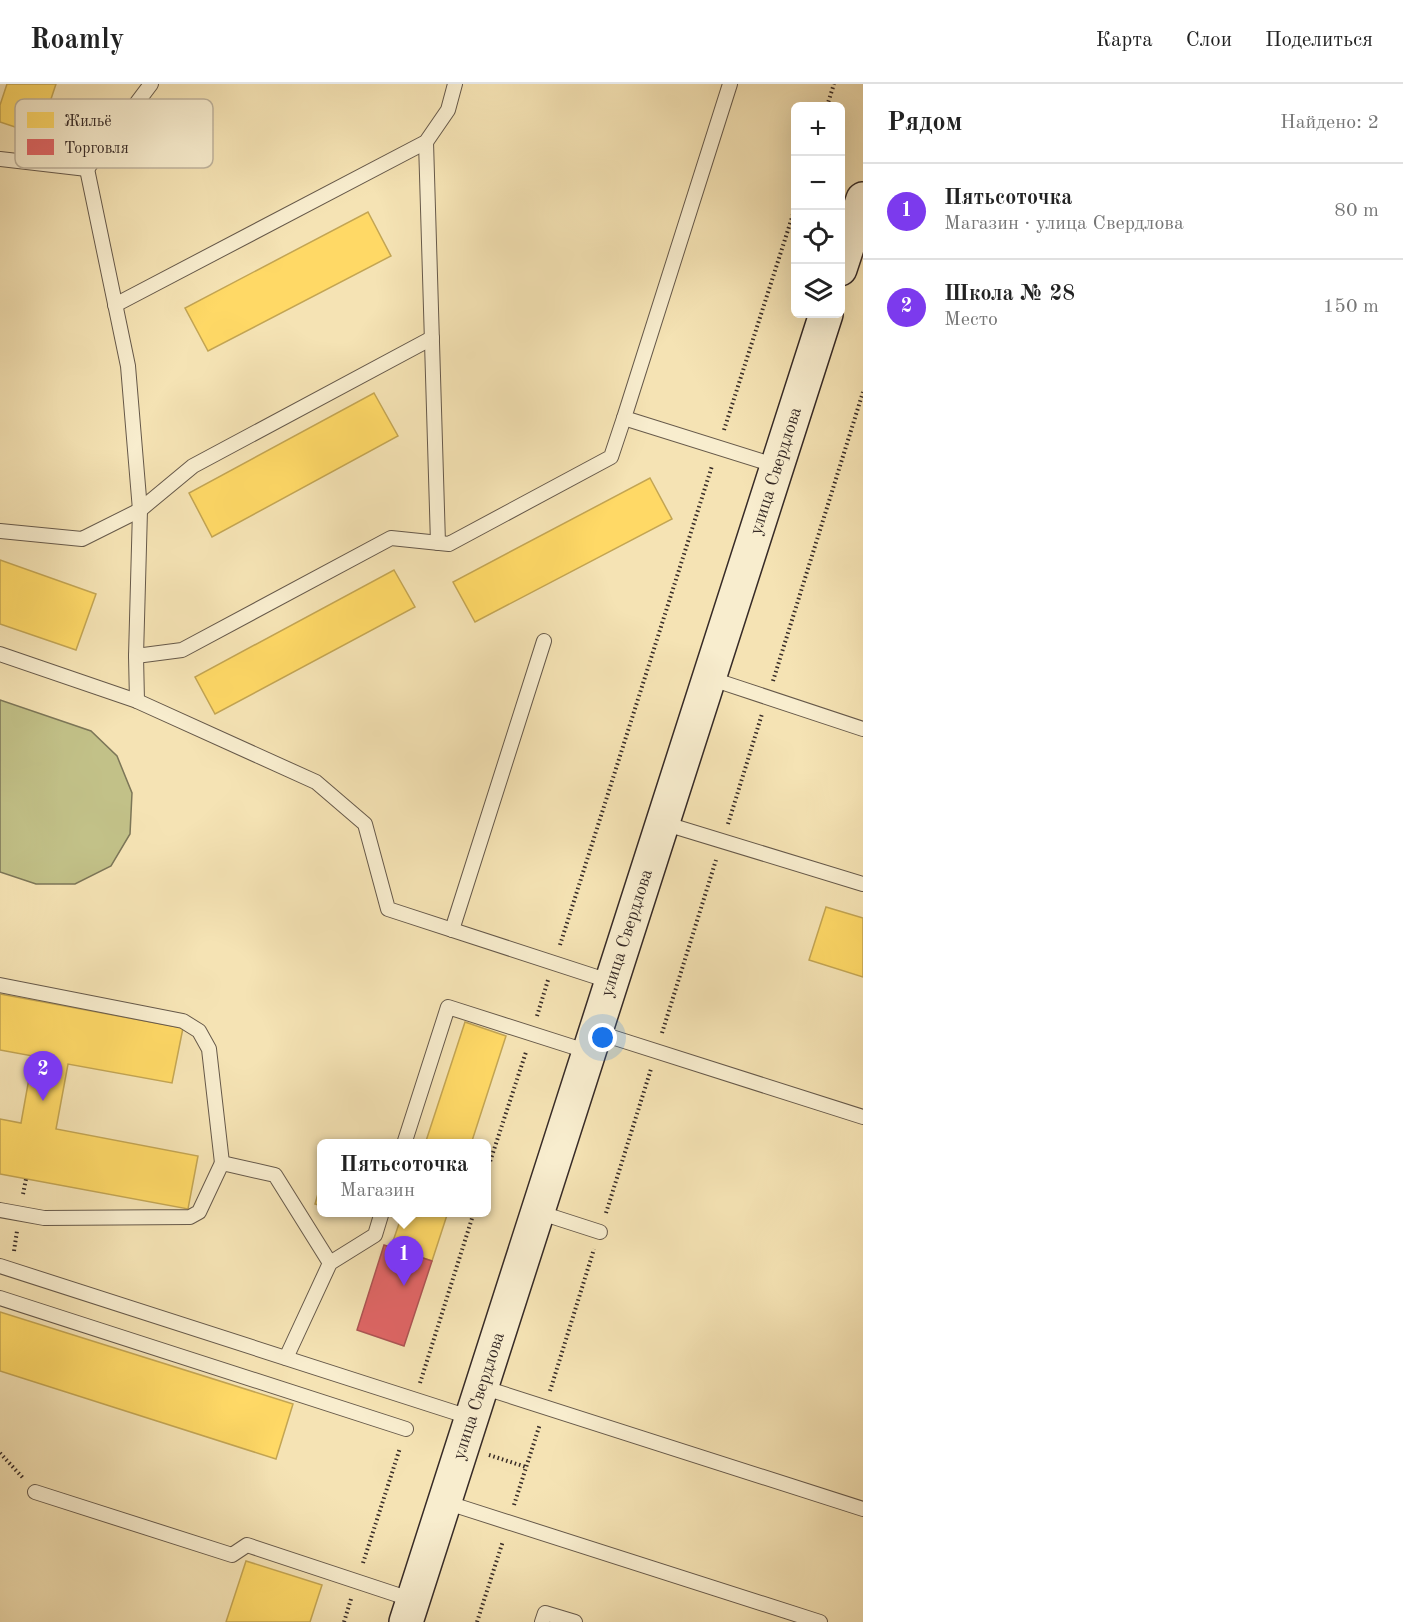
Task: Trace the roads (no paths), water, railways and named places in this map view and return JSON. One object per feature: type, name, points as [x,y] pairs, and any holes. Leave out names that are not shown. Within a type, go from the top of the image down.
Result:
[{"type":"main road","points":[[842,264],[863,199]]},
{"type":"main road","name":"улица Свердлова","points":[[410,1611],[825,318]]},
{"type":"lane","points":[[140,99],[151,84]]},
{"type":"lane","points":[[115,305],[426,142],[448,110],[455,84]]},
{"type":"lane","points":[[136,656],[182,650],[392,538],[449,544],[611,457],[730,84]]},
{"type":"lane","points":[[426,142],[438,543]]},
{"type":"lane","points":[[0,159],[15,161]]},
{"type":"lane","points":[[78,168],[87,169],[128,366],[140,510],[137,701]]},
{"type":"lane","points":[[0,531],[81,540],[140,510],[193,466],[432,338]]},
{"type":"lane","points":[[624,418],[777,466]]},
{"type":"lane","points":[[452,930],[544,641]]},
{"type":"lane","points":[[0,654],[137,701],[316,782],[365,824],[388,909],[612,982]]},
{"type":"lane","points":[[709,678],[863,729]]},
{"type":"lane","points":[[663,822],[863,884]]},
{"type":"lane","points":[[0,985],[183,1021],[199,1031],[209,1049],[222,1163],[200,1212],[190,1216],[44,1218],[0,1210]]},
{"type":"lane","points":[[405,1139],[448,1007],[531,1033],[656,1051],[863,1117]]},
{"type":"lane","points":[[222,1163],[275,1175],[330,1263]]},
{"type":"lane","points":[[538,1212],[600,1232]]},
{"type":"lane","points":[[286,1358],[330,1263],[375,1235],[380,1217]]},
{"type":"lane","points":[[0,1266],[472,1418]]},
{"type":"lane","points":[[0,1298],[406,1429]]},
{"type":"lane","points":[[482,1387],[863,1509]]},
{"type":"lane","points":[[35,1492],[232,1555],[247,1545],[410,1611]]},
{"type":"lane","points":[[445,1502],[820,1622]]},
{"type":"lane","points":[[542,1622],[545,1613],[575,1622]]},
{"type":"place","name":"Школа № 28","points":[[43,1101]]},
{"type":"place","name":"Пятьсоточка","points":[[404,1286]]}]
